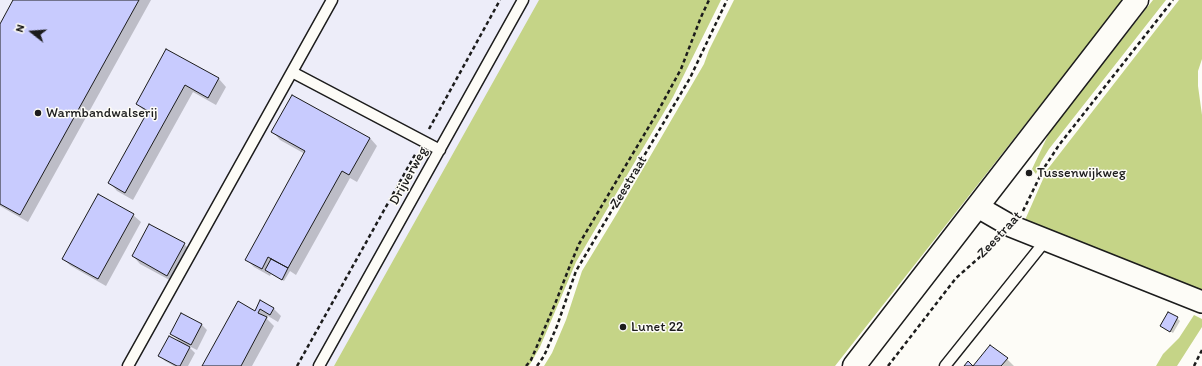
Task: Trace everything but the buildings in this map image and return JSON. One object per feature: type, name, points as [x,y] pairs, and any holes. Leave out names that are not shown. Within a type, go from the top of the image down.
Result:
[{"type":"main road","points":[[854,366],[1137,0]]},
{"type":"street","points":[[978,207],[1010,226],[1202,302]]},
{"type":"lane","points":[[128,366],[332,0]]},
{"type":"lane","name":"Drijverweg","points":[[319,366],[523,0]]},
{"type":"lane","points":[[292,72],[440,150]]},
{"type":"lane","points":[[945,366],[1046,240]]},
{"type":"path","name":"Drijverweg","points":[[297,366],[500,0]]},
{"type":"path","points":[[526,366],[531,360],[579,244],[657,113],[681,69],[709,0]]},
{"type":"path","name":"Zeestraat","points":[[537,366],[544,356],[557,326],[576,271],[690,78],[727,0]]},
{"type":"path","name":"Zeestraat","points":[[888,366],[956,278],[997,243],[1024,210],[1044,168],[1060,145],[1173,0]]},
{"type":"path","points":[[1194,366],[1202,350]]},
{"type":"shaded area","points":[[0,0],[549,0],[350,366],[0,366]]},
{"type":"green space","points":[[539,0],[721,0],[673,97],[576,262],[540,347],[529,366],[334,366]]},
{"type":"green space","points":[[734,0],[1123,0],[835,366],[544,366],[552,353],[566,320],[582,271],[704,64],[709,50]]},
{"type":"green space","points":[[1153,0],[1166,0],[1049,149],[1036,174],[1032,169],[1050,131]]},
{"type":"green space","points":[[1179,0],[1202,0],[1202,59],[1198,71],[1198,86],[1202,115],[1202,296],[1025,220],[1047,170]]},
{"type":"green space","points":[[1194,315],[1202,319],[1202,327],[1177,366],[1156,366],[1163,354],[1179,338]]},
{"type":"place","name":"Warmbandwalserij","points":[[38,113]]},
{"type":"place","name":"Tussenwijkweg","points":[[1029,173]]},
{"type":"place","name":"Lunet 22","points":[[623,327]]}]
